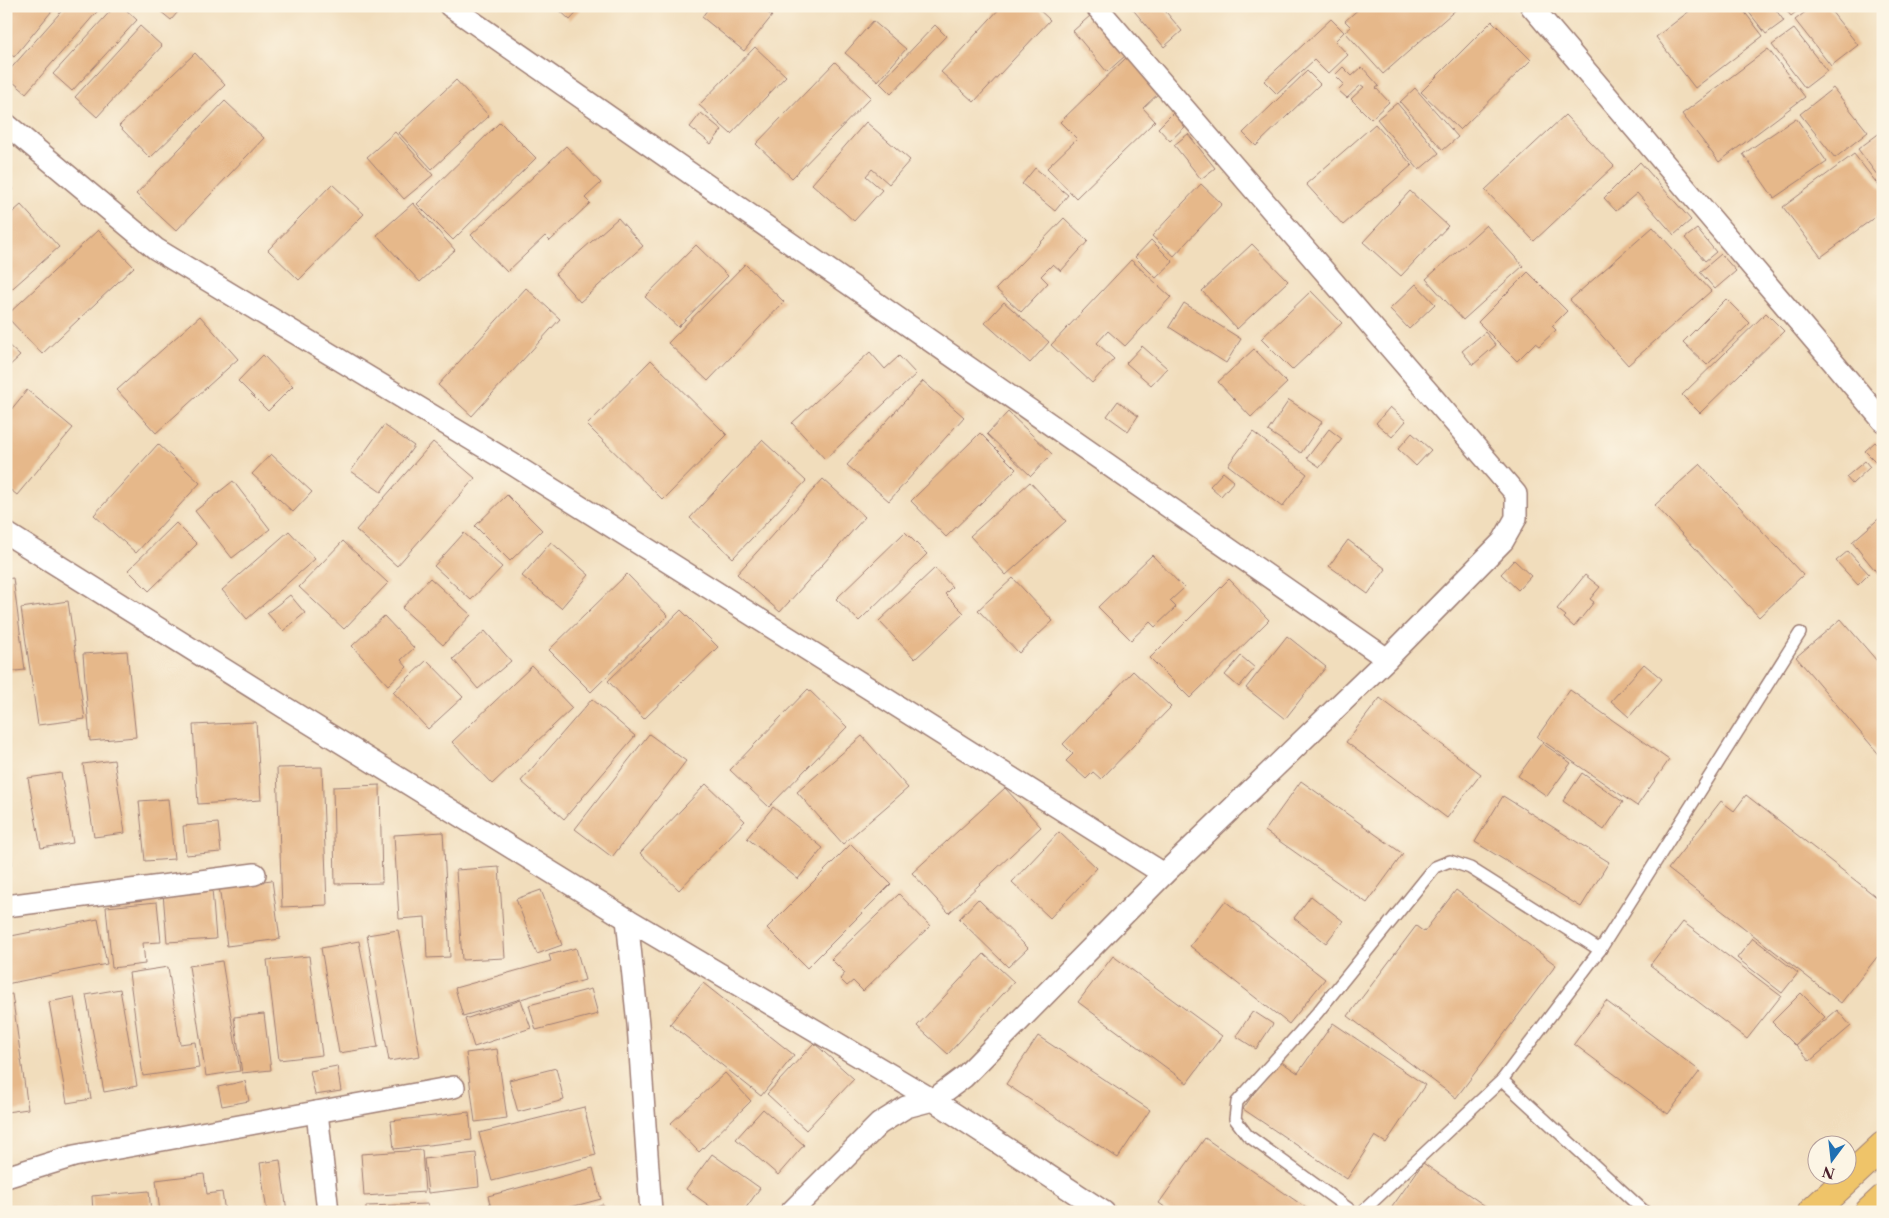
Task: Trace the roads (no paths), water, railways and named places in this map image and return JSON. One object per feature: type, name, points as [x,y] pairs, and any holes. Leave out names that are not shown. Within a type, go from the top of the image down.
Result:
[{"type":"main road","points":[[1812,1212],[1883,1146]]},
{"type":"main road","points":[[1869,1212],[1883,1199]]},
{"type":"street","points":[[450,6],[1387,660]]},
{"type":"street","points":[[791,1212],[879,1124],[906,1107],[933,1100],[964,1077],[1164,874],[1387,660],[1503,541],[1516,518],[1516,494],[1096,6]]},
{"type":"street","points":[[1532,6],[1883,421]]},
{"type":"street","points":[[6,124],[156,249],[514,465],[1164,874]]},
{"type":"street","points":[[6,533],[627,919],[933,1100],[1104,1212]]},
{"type":"street","points":[[6,906],[255,874]]},
{"type":"street","points":[[627,919],[638,1024],[651,1212]]},
{"type":"street","points":[[6,1177],[74,1156],[454,1087]]},
{"type":"street","points":[[317,1112],[328,1212]]},
{"type":"lane","points":[[1362,1212],[1502,1080],[1600,950],[1800,633]]},
{"type":"lane","points":[[1353,1212],[1247,1135],[1235,1119],[1237,1102],[1316,1012],[1435,867],[1450,861],[1470,868],[1600,950]]},
{"type":"lane","points":[[1502,1080],[1645,1212]]}]
